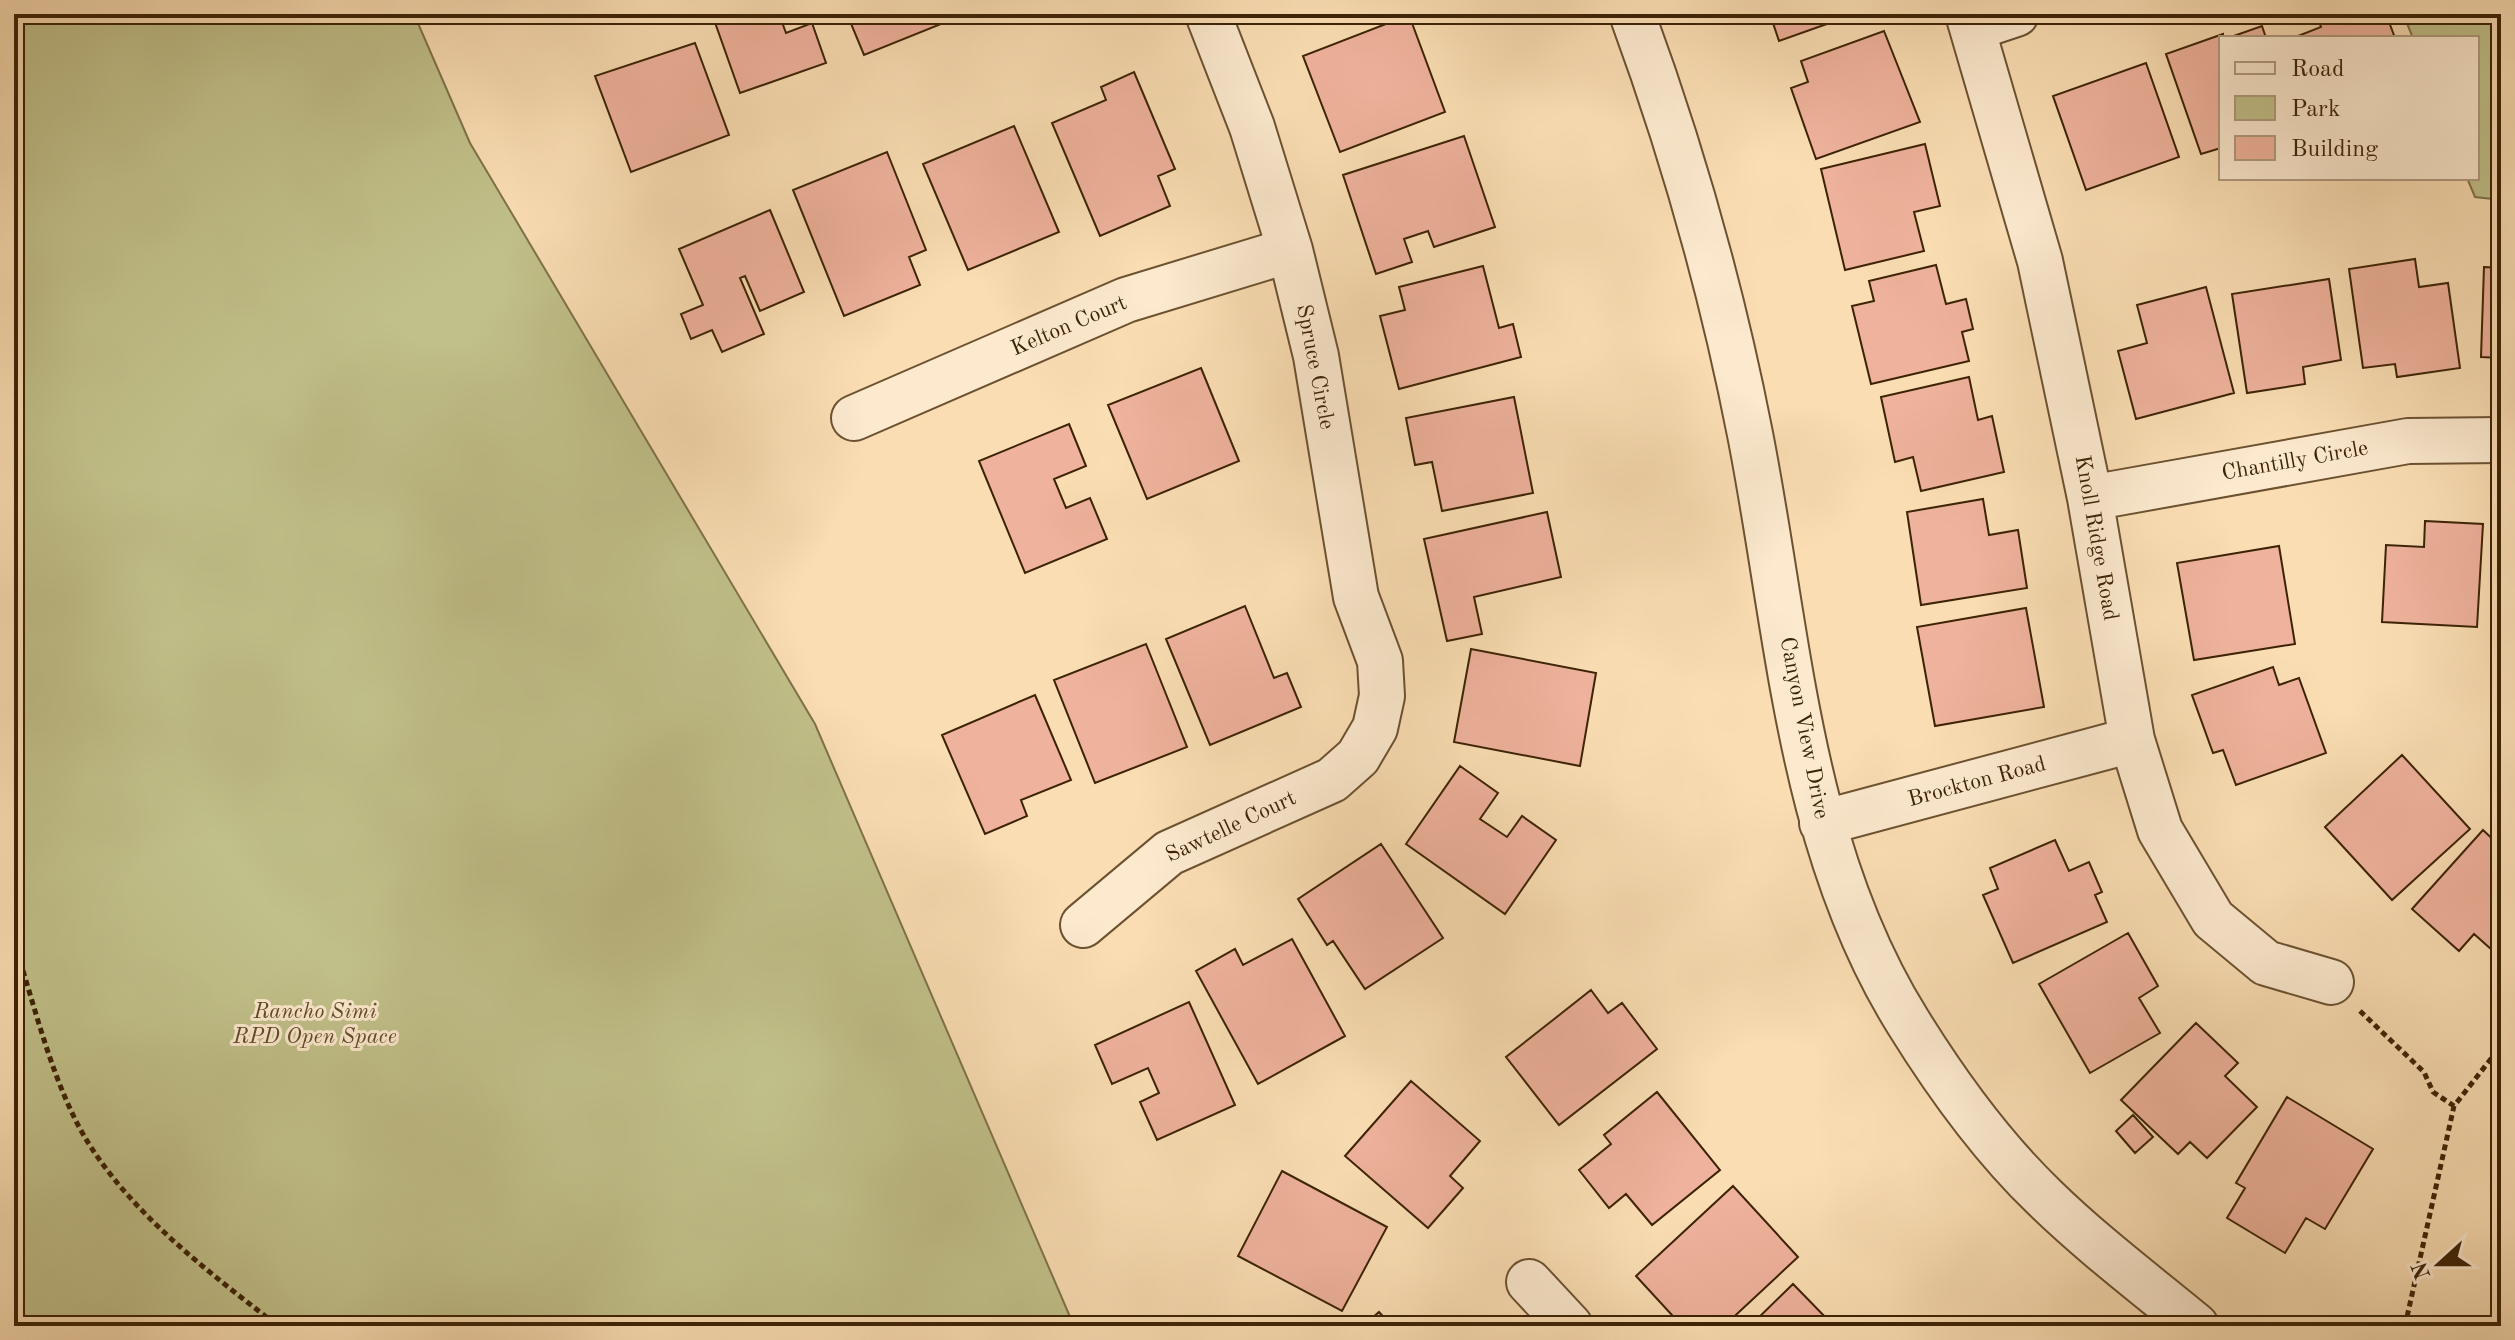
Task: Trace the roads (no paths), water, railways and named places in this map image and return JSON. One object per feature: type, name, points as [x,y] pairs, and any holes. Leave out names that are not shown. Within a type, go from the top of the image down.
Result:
[{"type":"street","name":"Spruce Circle","points":[[1208,14],[1252,127],[1290,250],[1316,356],[1356,597],[1380,661],[1382,696],[1375,728]]},
{"type":"street","name":"Canyon View Drive","points":[[1632,14],[1683,166],[1717,289],[1750,433],[1804,745],[1822,823],[1859,927],[1906,1020],[1973,1118],[2043,1196],[2196,1326]]},
{"type":"street","points":[[1971,21],[2016,14]]},
{"type":"street","name":"Knoll Ridge Road","points":[[1971,21],[2040,261],[2090,498],[2132,740],[2160,830],[2213,919],[2266,963],[2331,982]]},
{"type":"street","name":"Kelton Court","points":[[854,418],[1126,300],[1290,250]]},
{"type":"street","name":"Chantilly Circle","points":[[2090,498],[2408,441],[2501,440]]},
{"type":"street","name":"Sawtelle Court","points":[[1083,925],[1169,853],[1332,780],[1358,757],[1375,728]]},
{"type":"street","name":"Brockton Road","points":[[1822,823],[2132,740]]},
{"type":"street","points":[[1529,1282],[1570,1326]]},
{"type":"park label","name":"Rancho Simi RPD Open Space","points":[[315,1024]]}]
